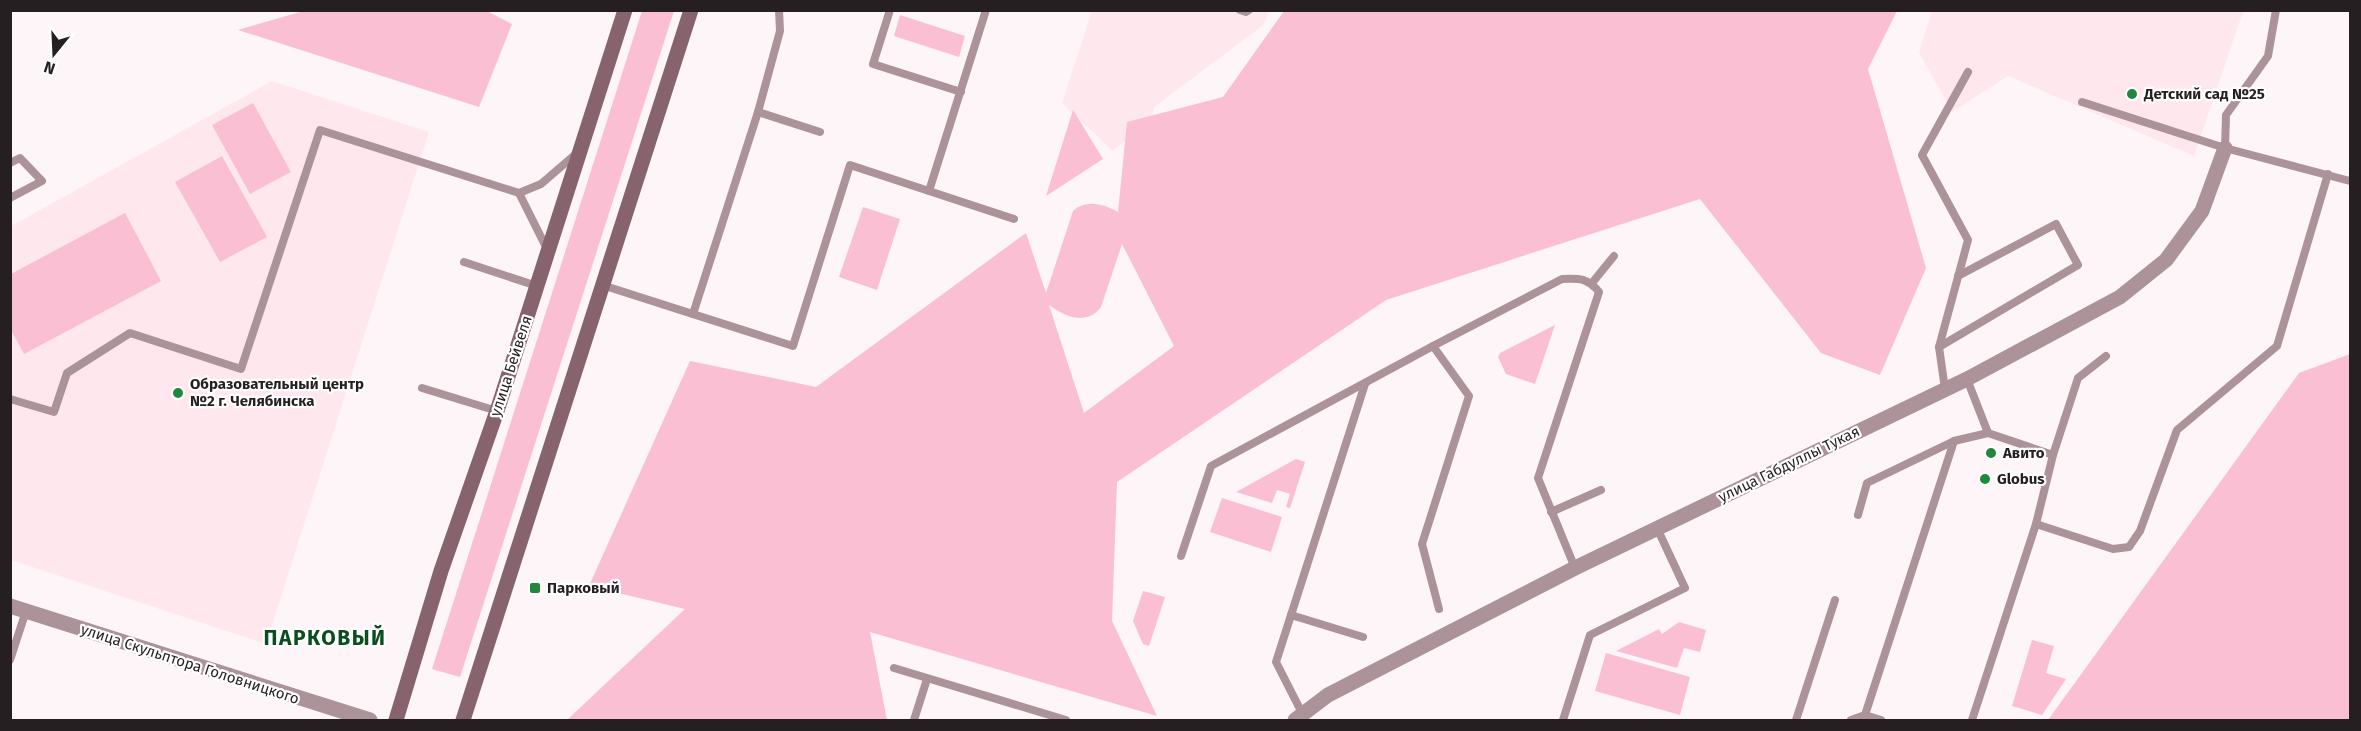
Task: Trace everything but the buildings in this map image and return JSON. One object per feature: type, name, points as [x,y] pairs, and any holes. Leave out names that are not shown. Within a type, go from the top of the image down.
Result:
[{"type":"main road","name":"улица Бейвеля","points":[[396,720],[441,571],[497,411],[625,10]]},
{"type":"main road","points":[[463,720],[691,10]]},
{"type":"street","name":"улица Габдуллы Тукая","points":[[1298,717],[1328,695],[1575,568],[1967,379],[2120,297],[2166,260],[2202,212],[2225,148]]},
{"type":"street","name":"улица Скульптора Головницкого","points":[[10,606],[370,720]]},
{"type":"lane","points":[[693,314],[758,112],[780,31],[779,10]]},
{"type":"lane","points":[[890,10],[873,64],[961,92]]},
{"type":"lane","points":[[1240,10],[1246,12],[1249,10]]},
{"type":"lane","points":[[2225,148],[2226,115],[2268,56],[2276,10]]},
{"type":"lane","points":[[929,191],[984,11]]},
{"type":"lane","points":[[1945,389],[1939,347],[1968,240],[1922,155],[1968,72]]},
{"type":"lane","points":[[2082,102],[2225,148],[2350,181]]},
{"type":"lane","points":[[758,112],[820,132]]},
{"type":"lane","points":[[10,399],[54,412],[67,373],[130,333],[242,369],[320,130],[519,193],[541,184],[580,150]]},
{"type":"lane","points":[[10,163],[20,158],[42,181],[10,198]]},
{"type":"lane","points":[[602,285],[793,346],[850,165],[1014,219]]},
{"type":"lane","points":[[2036,524],[2113,549],[2129,547],[2140,531],[2177,430],[2277,346],[2328,174]]},
{"type":"lane","points":[[519,193],[548,251]]},
{"type":"lane","points":[[1939,347],[2078,265],[2056,224],[1958,276]]},
{"type":"lane","points":[[1592,283],[1614,256]]},
{"type":"lane","points":[[465,262],[537,286]]},
{"type":"lane","points":[[1181,556],[1211,466],[1562,279],[1580,278],[1592,283],[1599,292],[1538,478],[1575,568]]},
{"type":"lane","points":[[1433,346],[1468,396],[1422,544],[1439,609]]},
{"type":"lane","points":[[1972,720],[2036,524],[2053,455],[2078,378],[2106,356]]},
{"type":"lane","points":[[1967,379],[1988,433]]},
{"type":"lane","points":[[1298,717],[1276,662],[1365,384]]},
{"type":"lane","points":[[422,388],[497,411]]},
{"type":"lane","points":[[1858,515],[1867,483],[1954,441],[1988,433],[2053,455]]},
{"type":"lane","points":[[1865,715],[1954,441]]},
{"type":"lane","points":[[1551,512],[1601,490]]},
{"type":"lane","points":[[1563,720],[1590,635],[1685,588],[1657,528]]},
{"type":"lane","points":[[1796,720],[1835,600]]},
{"type":"lane","points":[[10,660],[27,611]]},
{"type":"lane","points":[[1291,615],[1363,637]]},
{"type":"lane","points":[[894,668],[1066,720]]},
{"type":"lane","points":[[915,720],[927,679]]},
{"type":"lane","points":[[1851,720],[1865,715],[1881,720]]},
{"type":"shaded area","points":[[307,10],[487,11],[512,24],[479,107],[238,30]]},
{"type":"shaded area","name":"Детский сад №25","points":[[2238,10],[2243,12],[2194,156],[2008,76],[1952,112],[1919,52],[1932,11]]},
{"type":"shaded area","points":[[642,11],[674,11],[460,677],[432,669]]},
{"type":"shaded area","points":[[1092,11],[1270,11],[1262,26],[1154,107],[1152,118],[1113,151],[1062,103]]},
{"type":"shaded area","points":[[1284,11],[1897,11],[1868,69],[1926,268],[1880,375],[1821,353],[1700,199],[1386,300],[1117,482],[1112,621],[1157,716],[870,632],[887,720],[567,720],[685,609],[589,586],[690,361],[816,387],[1026,233],[1046,293],[1073,211],[1084,205],[1095,204],[1118,212],[1127,122],[1223,97]],"holes":[[[1122,244],[1174,346],[1084,413],[1049,305],[1076,318],[1095,313],[1101,307]]]},
{"type":"shaded area","points":[[900,15],[965,36],[959,57],[894,36]]},
{"type":"shaded area","name":"Образовательный центр №2 г. Челябинска","points":[[272,81],[429,132],[266,644],[11,560],[11,226]]},
{"type":"shaded area","points":[[253,103],[291,172],[250,194],[212,125]]},
{"type":"shaded area","points":[[1073,110],[1103,159],[1046,196]]},
{"type":"shaded area","points":[[222,156],[267,237],[220,262],[175,182]]},
{"type":"shaded area","points":[[863,207],[900,219],[877,290],[839,277]]},
{"type":"shaded area","points":[[125,213],[161,281],[24,354],[11,330],[11,274]]},
{"type":"shaded area","points":[[1555,325],[1535,384],[1506,374],[1498,357],[1500,353]]},
{"type":"shaded area","points":[[2350,354],[2350,720],[2048,720],[2299,373]]},
{"type":"shaded area","points":[[1296,459],[1305,462],[1290,508],[1286,507],[1290,494],[1277,490],[1272,503],[1236,492]]},
{"type":"shaded area","points":[[1222,498],[1282,517],[1271,552],[1210,532]]},
{"type":"shaded area","points":[[1143,591],[1165,597],[1149,646],[1143,644],[1133,621]]},
{"type":"shaded area","points":[[1679,622],[1706,630],[1700,652],[1684,648],[1677,668],[1616,651],[1659,629],[1662,634]]},
{"type":"shaded area","points":[[2032,640],[2054,646],[2046,673],[2066,679],[2042,715],[2012,706]]},
{"type":"shaded area","points":[[1606,653],[1690,677],[1680,715],[1595,691]]},
{"type":"place","name":"Детский сад №25","points":[[2132,94]]},
{"type":"place","name":"Образовательный центр №2 г. Челябинска","points":[[178,393]]},
{"type":"place","name":"Авито","points":[[1991,453]]},
{"type":"place","name":"Globus","points":[[1985,479]]},
{"type":"place","name":"Парковый","points":[[535,588]]},
{"type":"district","name":"ПАРКОВЫЙ","points":[[325,638]]}]
